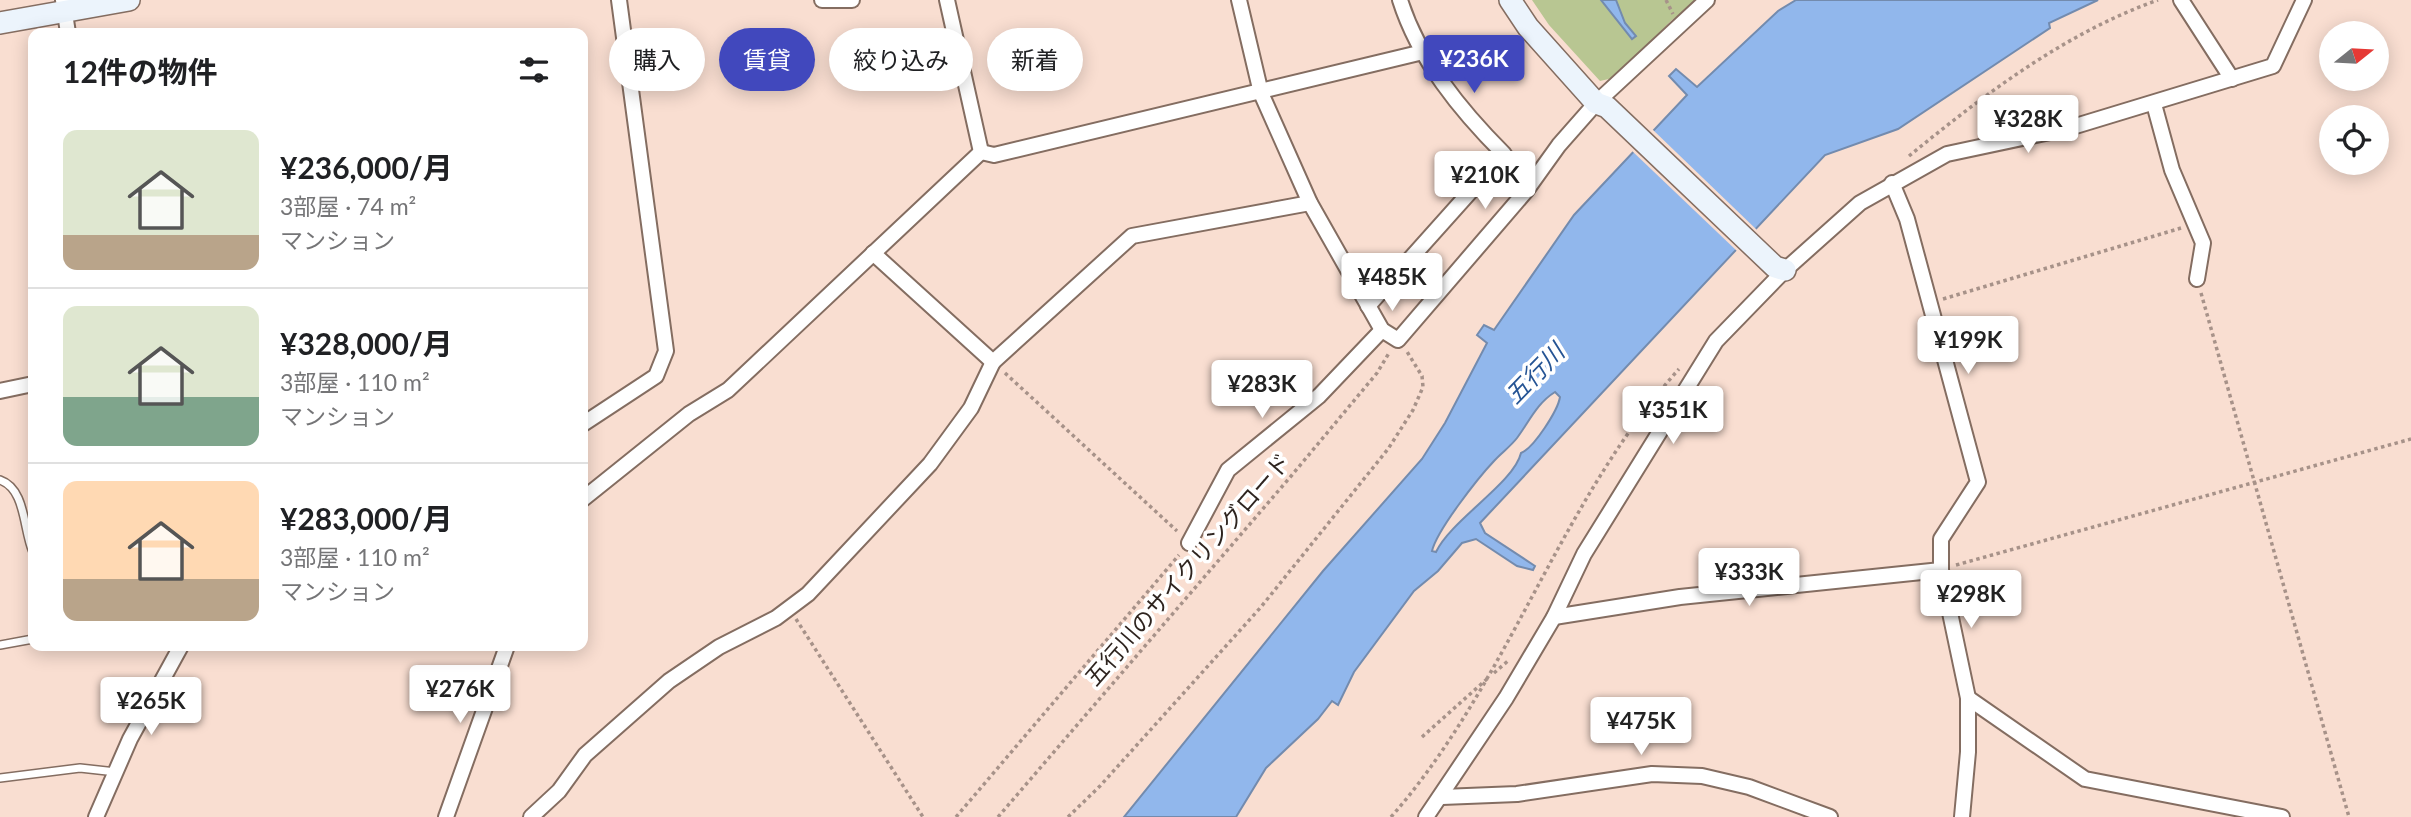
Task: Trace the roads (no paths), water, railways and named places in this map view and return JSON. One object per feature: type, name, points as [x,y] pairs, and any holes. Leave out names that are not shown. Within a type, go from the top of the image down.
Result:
[{"type":"street","points":[[0,23],[64,6],[129,0]]},
{"type":"street","points":[[588,421],[656,376],[666,351],[619,0]]},
{"type":"street","points":[[822,0],[852,0]]},
{"type":"street","points":[[947,0],[981,152]]},
{"type":"street","points":[[1239,0],[1261,93],[1310,204],[1382,330],[1398,340],[1526,191],[1559,145],[1707,0]]},
{"type":"street","points":[[1368,306],[1504,154],[1474,124],[1423,52],[1400,0]]},
{"type":"street","points":[[1510,0],[1528,27],[1602,105],[1780,268]]},
{"type":"street","points":[[2181,0],[2232,79]]},
{"type":"street","points":[[1426,817],[1442,797],[1506,698],[1554,617],[1584,554],[1716,341],[1780,268],[1860,203],[1947,154],[2069,128],[2273,66],[2304,0]]},
{"type":"street","points":[[64,6],[67,28]]},
{"type":"street","points":[[981,152],[994,155],[1423,52]]},
{"type":"street","points":[[2154,104],[2172,170],[2203,243],[2197,279]]},
{"type":"street","points":[[588,495],[689,414],[728,390],[981,152]]},
{"type":"street","points":[[1892,183],[1907,219],[1978,482],[1941,539],[1941,570],[1968,698],[1968,752],[1962,817]]},
{"type":"street","points":[[531,817],[559,791],[585,755],[669,681],[719,647],[789,608],[808,594],[930,464],[971,408],[993,362],[1132,236],[1310,204]]},
{"type":"street","points":[[873,253],[993,362]]},
{"type":"street","points":[[1189,543],[1228,470],[1319,396],[1382,330]]},
{"type":"street","points":[[0,391],[28,385]]},
{"type":"street","points":[[1554,617],[1680,597],[1941,570]]},
{"type":"street","points":[[96,817],[130,739],[178,651]]},
{"type":"street","points":[[446,817],[505,651]]},
{"type":"street","points":[[1968,698],[2085,779],[2272,816]]},
{"type":"street","points":[[1442,797],[1517,794],[1652,774],[1702,776],[1749,787],[1830,817]]},
{"type":"lane","points":[[0,480],[11,484],[17,494],[28,534]]},
{"type":"lane","points":[[0,645],[28,640]]},
{"type":"lane","points":[[0,778],[80,768],[116,772]]},
{"type":"water","points":[[1601,0],[1616,0],[1625,23],[1636,36],[1632,39]]},
{"type":"water","name":"五行川","points":[[1796,0],[2098,0],[2049,23],[2050,28],[1898,129],[1825,155],[1480,523],[1485,533],[1535,566],[1533,570],[1517,566],[1476,539],[1462,543],[1438,571],[1414,591],[1354,672],[1338,705],[1332,701],[1318,719],[1266,768],[1236,817],[1124,817],[1323,571],[1422,459],[1445,423],[1487,343],[1477,335],[1484,325],[1494,330],[1574,215],[1687,95],[1669,76],[1676,69],[1697,87],[1778,11]],"holes":[[[1555,392],[1560,397],[1545,428],[1521,453],[1507,477],[1455,527],[1436,552],[1432,551],[1450,518],[1478,479],[1517,438],[1543,402]]]}]
